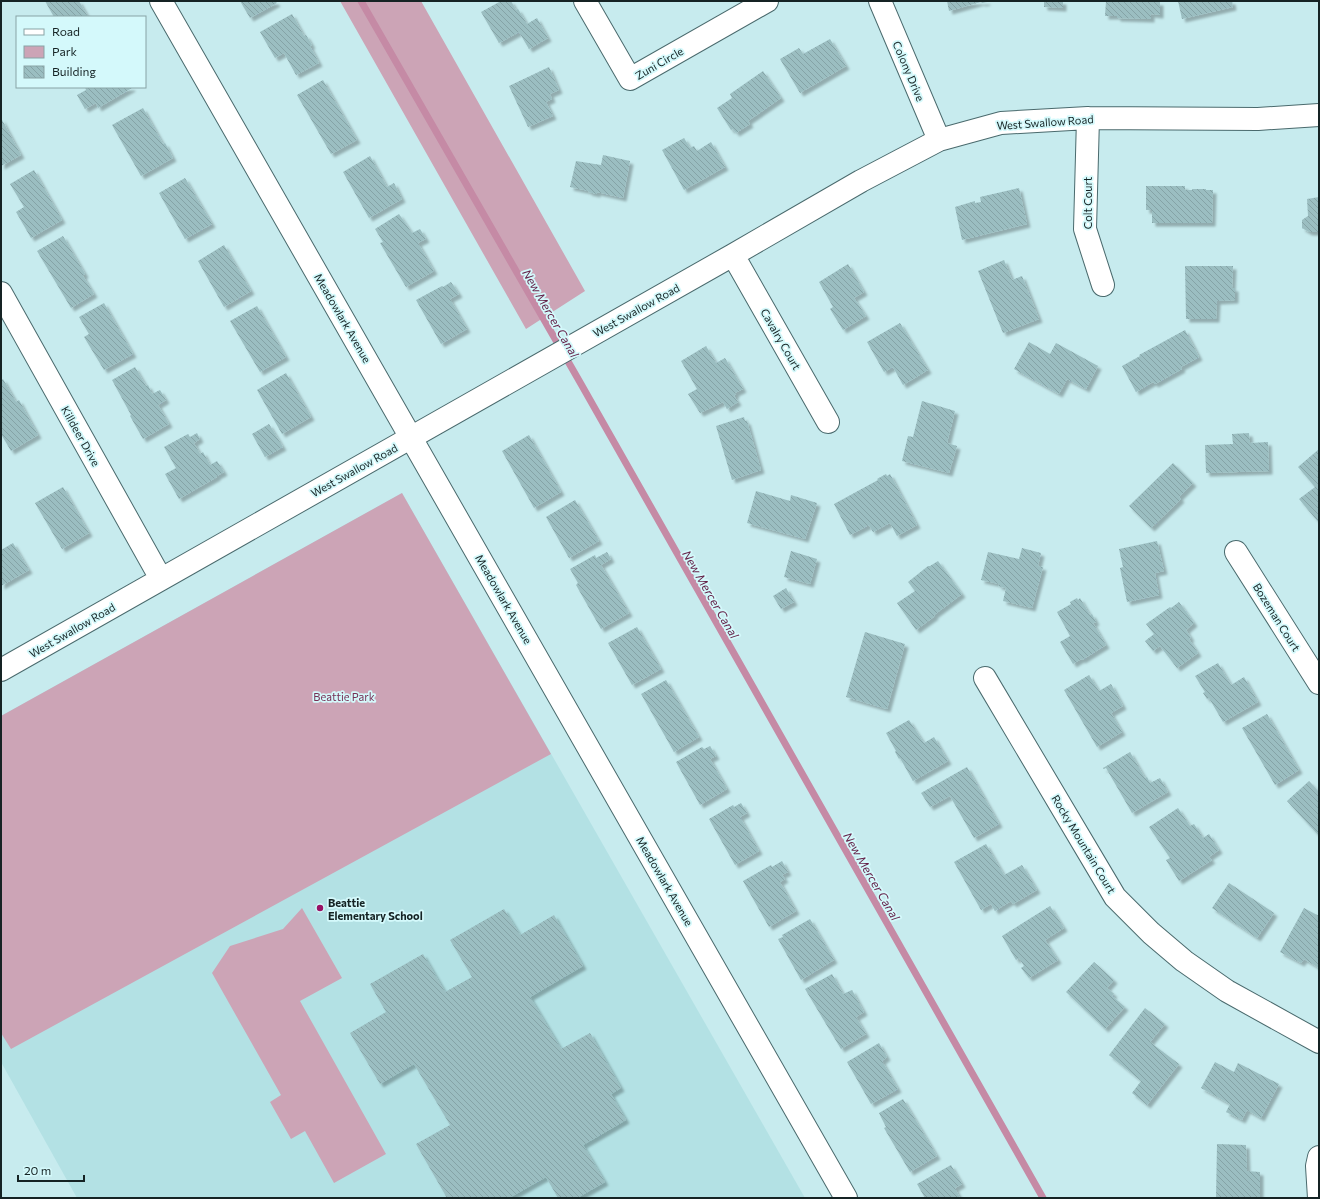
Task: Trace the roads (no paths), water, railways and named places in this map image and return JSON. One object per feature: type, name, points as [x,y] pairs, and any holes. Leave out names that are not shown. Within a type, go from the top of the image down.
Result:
[{"type":"street","name":"Meadowlark Avenue","points":[[161,1],[846,1198]]},
{"type":"street","name":"Zuni Circle","points":[[585,1],[630,79],[767,1]]},
{"type":"street","name":"Colony Drive","points":[[880,1],[939,140]]},
{"type":"street","name":"West Swallow Road","points":[[1,670],[412,438],[861,181],[939,140],[1001,123],[1088,118],[1258,119],[1319,115]]},
{"type":"street","name":"Colt Court","points":[[1088,118],[1085,229],[1103,285]]},
{"type":"street","name":"Cavalry Court","points":[[733,255],[828,422]]},
{"type":"street","name":"Killdeer Drive","points":[[1,294],[7,318],[161,579]]},
{"type":"street","name":"Bozeman Court","points":[[1236,552],[1319,683]]},
{"type":"street","name":"Rocky Mountain Court","points":[[985,678],[1114,897],[1151,933],[1184,961],[1227,991],[1319,1042]]},
{"type":"street","points":[[1318,1198],[1317,1166],[1319,1157]]},
{"type":"waterway","name":"New Mercer Canal","points":[[361,1],[581,384],[1043,1198]]},
{"type":"place","name":"Beattie Elementary School","points":[[320,908]]},
{"type":"park label","name":"Beattie Park","points":[[344,696]]}]
